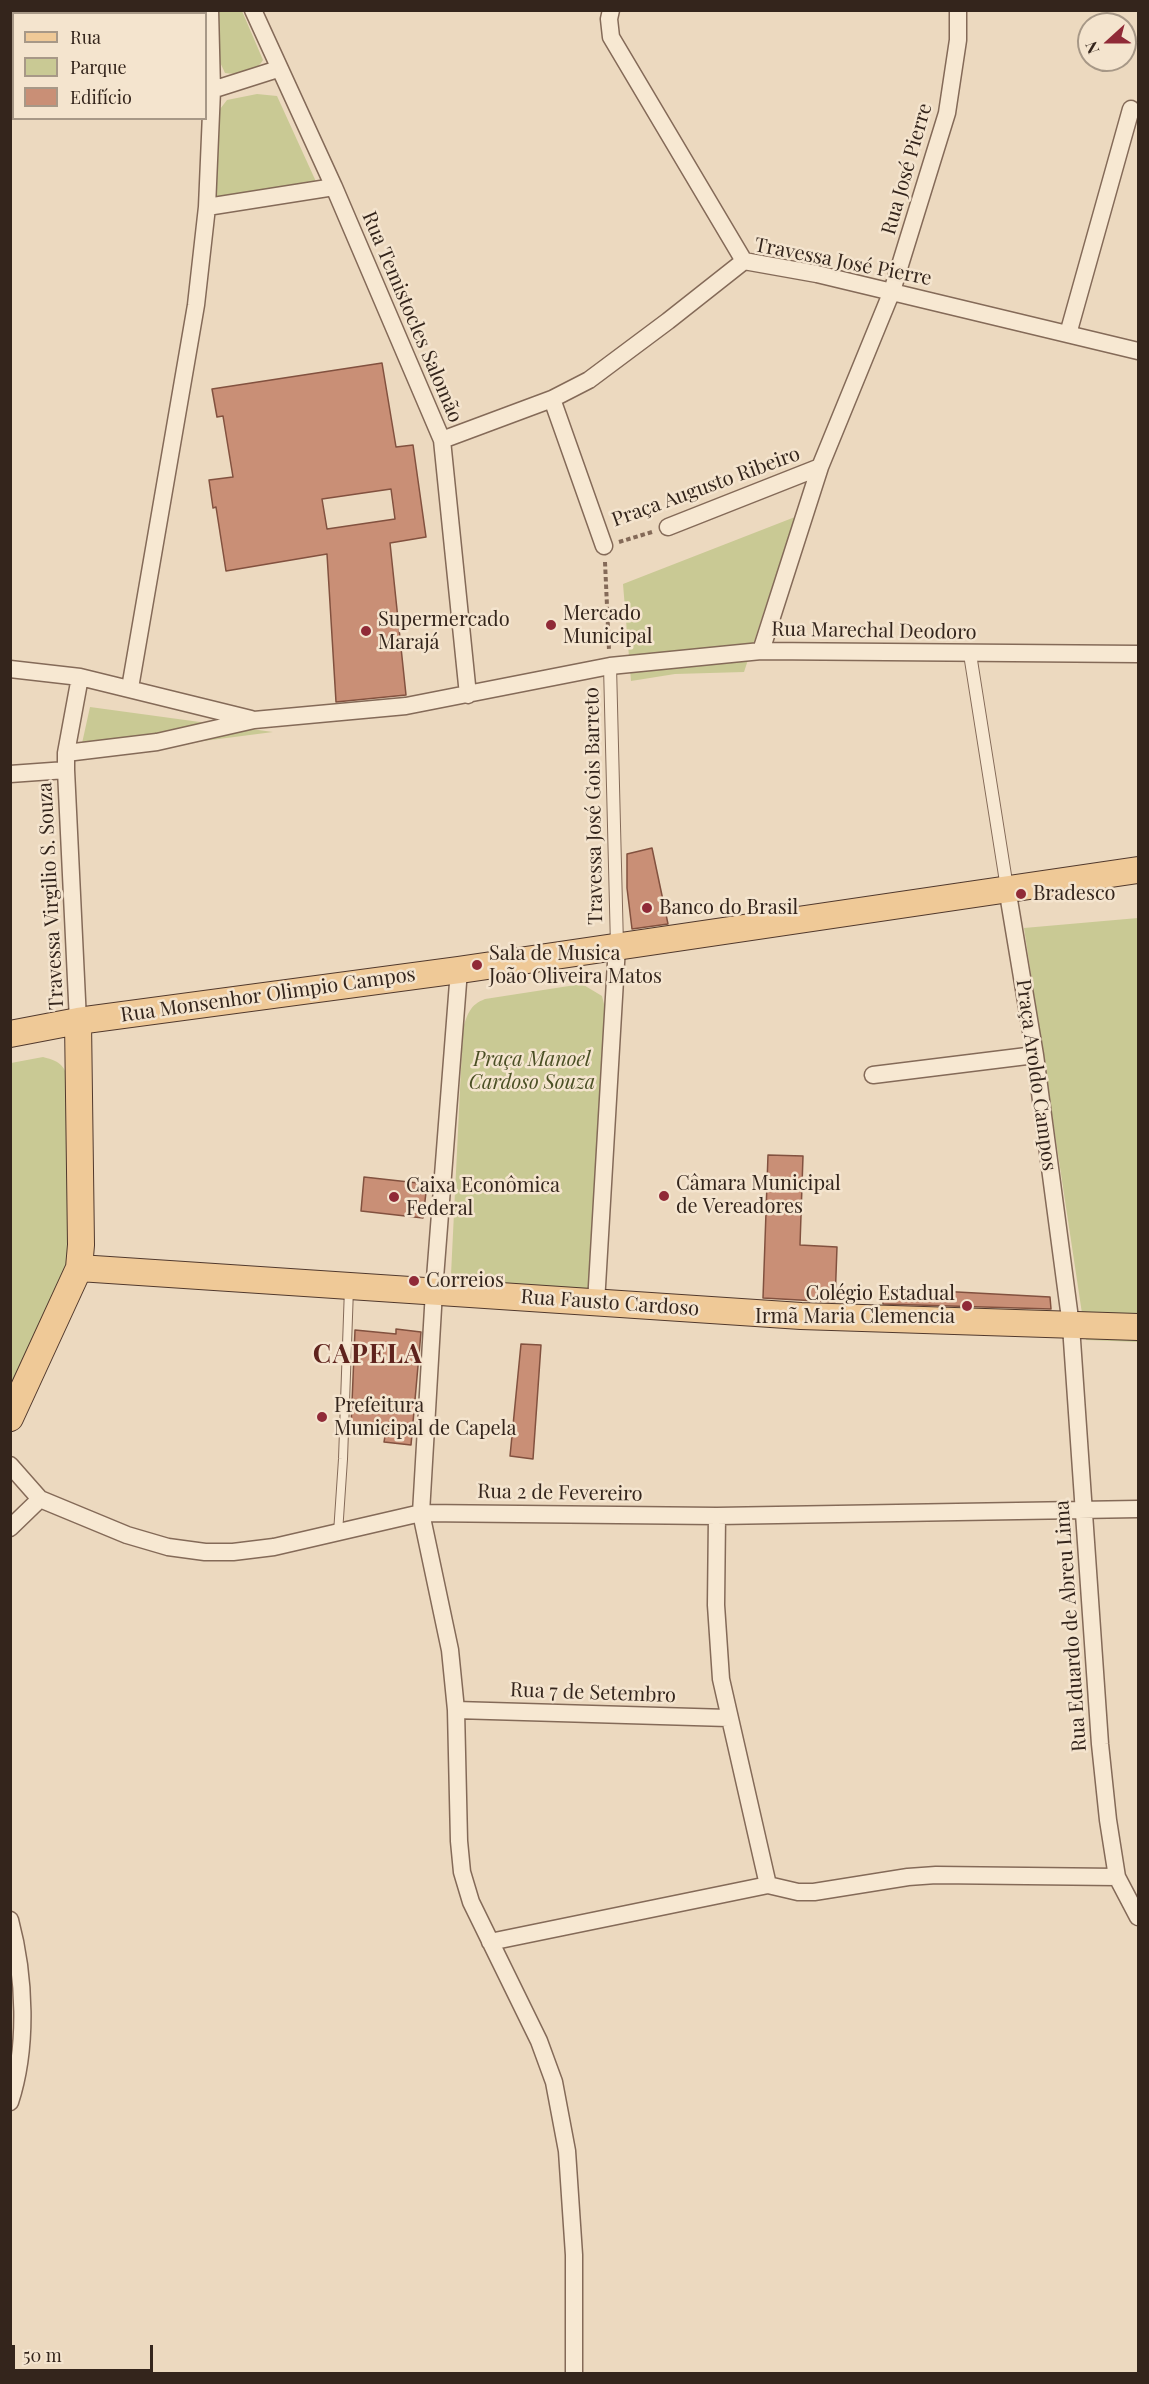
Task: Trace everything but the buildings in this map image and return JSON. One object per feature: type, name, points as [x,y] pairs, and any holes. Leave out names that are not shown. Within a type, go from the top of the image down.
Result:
[{"type":"main road","points":[[459,969],[1138,870]]},
{"type":"main road","name":"Rua Monsenhor Olimpio Campos","points":[[10,1034],[78,1021],[459,969]]},
{"type":"main road","points":[[10,1418],[79,1268],[81,1245],[78,1021]]},
{"type":"main road","name":"Rua Fausto Cardoso","points":[[79,1268],[801,1316],[1071,1326]]},
{"type":"main road","points":[[1071,1326],[1138,1327]]},
{"type":"street","points":[[130,688],[196,305],[207,207],[212,90],[210,10]]},
{"type":"street","name":"Rua Temistocles Salomão","points":[[253,10],[334,188],[442,440],[468,695]]},
{"type":"street","points":[[611,10],[609,19],[611,37],[744,261]]},
{"type":"street","name":"Rua José Pierre","points":[[820,467],[892,291],[947,113],[958,40],[958,10]]},
{"type":"street","points":[[212,90],[278,69]]},
{"type":"street","points":[[1068,334],[1131,109]]},
{"type":"street","points":[[207,207],[334,188]]},
{"type":"street","name":"Travessa José Pierre","points":[[442,440],[552,399],[589,380],[744,261],[817,273],[1138,351]]},
{"type":"street","points":[[552,399],[604,546]]},
{"type":"street","name":"Praça Augusto Ribeiro","points":[[668,527],[820,467]]},
{"type":"street","name":"Praça Augusto Ribeiro","points":[[761,651],[820,467]]},
{"type":"street","name":"Rua Marechal Deodoro","points":[[254,720],[406,706],[610,666],[761,651],[1138,654]]},
{"type":"street","points":[[970,654],[1007,888]]},
{"type":"street","name":"Travessa José Gois Barreto","points":[[610,666],[617,946]]},
{"type":"street","points":[[10,669],[81,677],[254,720]]},
{"type":"street","name":"Travessa Virgilio S. Souza","points":[[78,1021],[66,753],[81,677]]},
{"type":"street","points":[[66,753],[157,741],[254,720]]},
{"type":"street","name":"Travessa Virgilio S. Souza","points":[[10,774],[66,770]]},
{"type":"street","name":"Praça Aroldo Campos","points":[[1007,888],[1035,1055],[1071,1326]]},
{"type":"street","points":[[596,1303],[617,946]]},
{"type":"street","points":[[459,969],[434,1291],[421,1513],[450,1650],[456,1710],[459,1841],[462,1872],[471,1902],[539,2041],[554,2082],[567,2151],[574,2255],[574,2373]]},
{"type":"street","points":[[873,1075],[1035,1055]]},
{"type":"street","name":"Rua Eduardo de Abreu Lima","points":[[1071,1326],[1100,1744],[1108,1820],[1117,1877],[1138,1917]]},
{"type":"street","name":"Rua 2 de Fevereiro","points":[[10,1465],[40,1499],[127,1535],[168,1547],[205,1552],[233,1552],[274,1547],[421,1513],[717,1516],[1138,1509]]},
{"type":"street","points":[[10,1528],[40,1499]]},
{"type":"street","points":[[717,1516],[717,1645],[728,1718],[768,1885]]},
{"type":"street","name":"Rua 7 de Setembro","points":[[456,1710],[728,1718]]},
{"type":"street","points":[[490,1942],[768,1885],[798,1892],[813,1892],[908,1877],[936,1875],[1117,1877]]},
{"type":"street","points":[[10,1920],[17,1946],[21,1986],[21,2036],[17,2082],[10,2102]]},
{"type":"lane","points":[[338,1533],[349,1286]]},
{"type":"path","name":"Praça Augusto Ribeiro","points":[[610,666],[604,546],[668,527]]},
{"type":"green space","points":[[216,11],[242,11],[263,60],[256,68],[235,74],[225,73],[219,60]]},
{"type":"green space","points":[[257,94],[277,96],[318,186],[216,203],[217,113],[227,100]]},
{"type":"green space","points":[[795,517],[744,672],[675,674],[631,681],[623,584]]},
{"type":"green space","points":[[90,707],[273,732],[79,757]]},
{"type":"green space","points":[[1138,918],[1138,1342],[1086,1340],[1024,928]]},
{"type":"green space","name":"Praça Manoel Cardoso Souza","points":[[582,984],[602,996],[607,1016],[590,1288],[587,1303],[450,1295],[463,1028],[468,1014],[476,1004],[485,999]]},
{"type":"green space","points":[[43,1057],[62,1066],[69,1084],[82,1267],[11,1404],[11,1063]]},
{"type":"place","name":"Mercado Municipal","points":[[551,625]]},
{"type":"place","name":"Supermercado Marajá","points":[[366,631]]},
{"type":"place","name":"Bradesco","points":[[1021,894]]},
{"type":"place","name":"Banco do Brasil","points":[[647,908]]},
{"type":"place","name":"Sala de Musica João Oliveira Matos","points":[[477,965]]},
{"type":"place","name":"Câmara Municipal de Vereadores","points":[[664,1196]]},
{"type":"place","name":"Caixa Econômica Federal","points":[[394,1197]]},
{"type":"place","name":"Correios","points":[[414,1281]]},
{"type":"place","name":"Colégio Estadual Irmã Maria Clemencia","points":[[967,1306]]},
{"type":"place","name":"Prefeitura Municipal de Capela","points":[[322,1417]]},
{"type":"district","name":"CAPELA","points":[[368,1355]]}]
